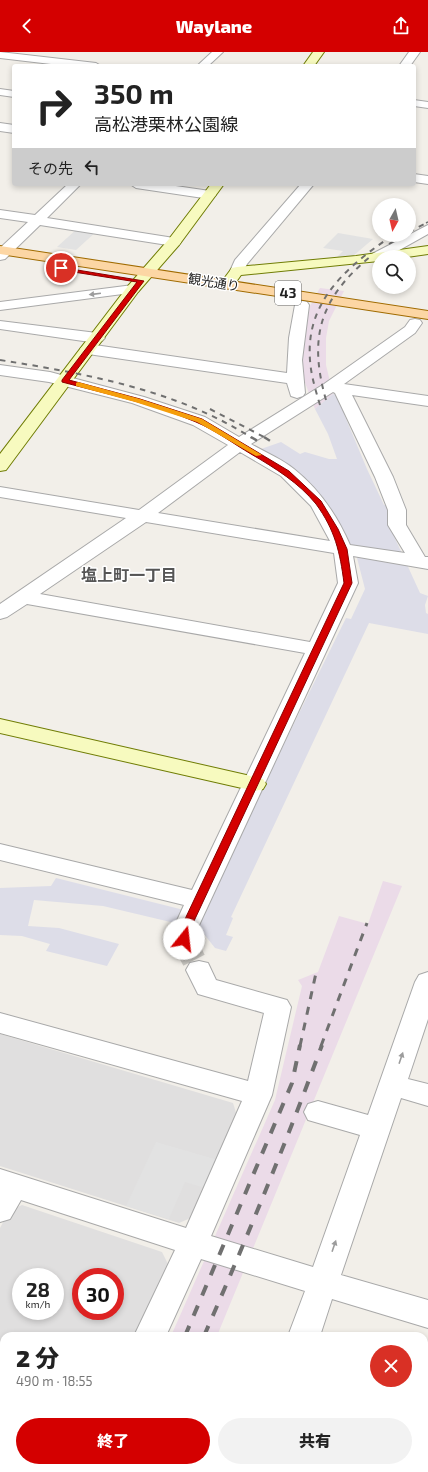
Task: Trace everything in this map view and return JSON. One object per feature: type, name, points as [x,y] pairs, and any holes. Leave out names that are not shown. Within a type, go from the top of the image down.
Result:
[{"type":"main road","points":[[310,64],[319,52]]},
{"type":"main road","points":[[0,466],[141,280],[174,242],[214,189]]},
{"type":"main road","points":[[416,252],[428,250]]},
{"type":"main road","name":"観光通り","points":[[1,254],[141,280],[302,305],[424,321]]},
{"type":"main road","points":[[227,284],[237,271],[372,258]]},
{"type":"main road","name":"観光通り","points":[[141,280],[227,284],[424,321]]},
{"type":"main road","points":[[0,726],[255,784]]},
{"type":"street","points":[[204,64],[218,52]]},
{"type":"street","points":[[406,64],[415,52]]},
{"type":"street","points":[[0,55],[17,59],[73,64]]},
{"type":"street","points":[[0,92],[12,94]]},
{"type":"street","points":[[416,104],[428,105]]},
{"type":"street","points":[[0,127],[12,129]]},
{"type":"street","points":[[416,178],[428,180]]},
{"type":"street","points":[[1,254],[73,186]]},
{"type":"street","points":[[167,186],[214,189]]},
{"type":"street","points":[[237,271],[240,263],[306,186]]},
{"type":"street","points":[[0,214],[174,242]]},
{"type":"street","points":[[390,250],[428,229]]},
{"type":"street","points":[[0,306],[141,280]]},
{"type":"street","points":[[300,406],[294,379],[296,339],[302,305]]},
{"type":"street","points":[[0,614],[22,597],[142,516],[240,444],[300,406],[335,388],[410,330],[424,321]]},
{"type":"street","points":[[0,325],[294,379]]},
{"type":"street","points":[[0,370],[50,377],[138,400],[199,421],[287,472],[318,503],[334,529],[343,549],[348,583],[255,784],[198,900],[182,936],[184,939]]},
{"type":"street","points":[[335,388],[428,401]]},
{"type":"street","points":[[335,388],[384,477],[397,510],[397,525],[423,563]]},
{"type":"street","points":[[0,492],[423,563]]},
{"type":"street","points":[[22,597],[318,649]]},
{"type":"street","points":[[0,852],[198,900]]},
{"type":"street","points":[[152,1332],[258,1095],[278,1007],[207,987],[199,970]]},
{"type":"street","points":[[305,1332],[375,1128],[428,982]]},
{"type":"street","points":[[0,1023],[258,1095]]},
{"type":"street","points":[[391,1086],[428,1095]]},
{"type":"street","points":[[318,1112],[375,1128]]},
{"type":"street","points":[[0,1210],[7,1183],[193,1243],[428,1314]]},
{"type":"shaded area","points":[[78,228],[97,231],[76,250],[57,247]]},
{"type":"shaded area","points":[[338,233],[372,239],[353,256],[337,257],[343,251],[323,248]]},
{"type":"shaded area","points":[[320,288],[344,291],[329,321],[326,338],[326,365],[333,394],[315,409],[304,380],[301,350],[310,306]]},
{"type":"shaded area","points":[[333,394],[341,396],[349,413],[344,414],[367,469],[384,505],[391,505],[388,523],[420,593],[428,596],[425,605],[426,613],[428,614],[428,634],[369,623],[231,917],[233,918],[226,935],[233,937],[226,951],[215,948],[200,929],[103,906],[34,900],[28,926],[59,928],[119,944],[107,966],[46,951],[50,944],[22,936],[0,935],[0,888],[51,886],[56,878],[200,914],[346,618],[351,619],[365,589],[356,554],[335,518],[285,466],[261,449],[281,442],[300,454],[305,452],[329,459],[337,459],[328,434],[315,409]]},
{"type":"shaded area","points":[[383,881],[402,886],[219,1332],[173,1332],[275,1100],[302,986],[298,980],[318,972],[339,916],[368,924]]},
{"type":"shaded area","points":[[0,1034],[233,1103],[237,1116],[193,1217],[179,1223],[0,1166]]},
{"type":"shaded area","points":[[156,1142],[218,1160],[205,1188],[185,1182],[169,1219],[126,1206]]},
{"type":"shaded area","points":[[22,1205],[162,1252],[168,1264],[138,1332],[0,1332],[0,1228],[9,1211]]},
{"type":"tunnel","points":[[183,939],[199,970]]},
{"type":"railway","points":[[416,228],[428,222],[426,223]]},
{"type":"railway","points":[[320,405],[312,375],[310,351],[312,329],[318,310],[328,293],[342,277],[357,262],[383,242]]},
{"type":"railway","points":[[326,400],[318,357],[319,338],[323,320],[330,303],[340,287],[371,256]]},
{"type":"railway","points":[[0,360],[66,371],[130,386],[193,408],[223,421],[252,438]]},
{"type":"railway","points":[[210,409],[266,438]]},
{"type":"railway","points":[[251,437],[261,443]]},
{"type":"railway","points":[[264,437],[275,444]]},
{"type":"railway","points":[[321,1046],[367,923]]},
{"type":"railway","points":[[300,1046],[316,973]]},
{"type":"railway","points":[[187,1332],[292,1083],[300,1045]]},
{"type":"railway","points":[[206,1332],[265,1191],[322,1045]]},
{"type":"slow traffic","points":[[78,384],[138,400],[199,421],[224,434],[258,455]]},
{"type":"district","name":"塩上町一丁目","points":[[129,575]]},
{"type":"route","points":[[61,268],[141,281],[133,289],[65,381],[138,400],[199,421],[264,458],[287,472],[318,503],[334,529],[343,549],[348,583],[255,784],[198,900],[182,936],[184,939]]}]
